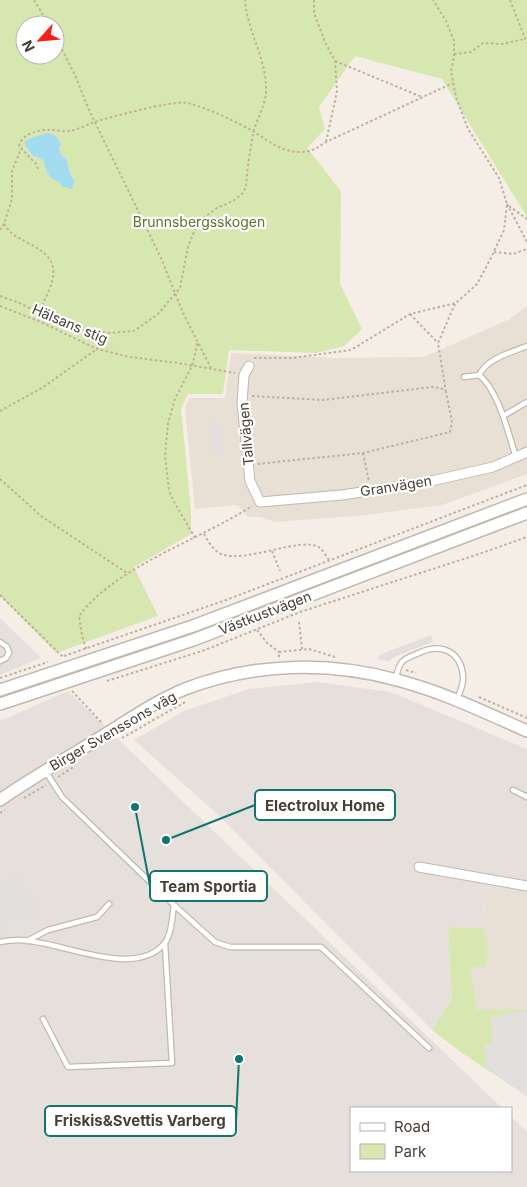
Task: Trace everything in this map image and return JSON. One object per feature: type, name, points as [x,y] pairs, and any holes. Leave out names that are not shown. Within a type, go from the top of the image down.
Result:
[{"type":"street","name":"Tallvägen","points":[[249,366],[244,374],[242,396],[250,481],[260,502]]},
{"type":"street","name":"Granvägen","points":[[260,502],[323,497],[427,482],[493,467],[527,452]]},
{"type":"street","name":"Västkustvägen","points":[[0,690],[193,626],[527,499]]},
{"type":"street","name":"Västkustvägen","points":[[0,704],[193,640],[527,513]]},
{"type":"street","name":"Birger Svenssons väg","points":[[3,801],[22,785],[150,707],[184,690],[216,679],[258,671],[310,667],[364,673],[396,679],[457,699],[527,731]]},
{"type":"street","points":[[419,867],[527,886]]},
{"type":"lane","points":[[479,375],[484,366],[493,360],[527,346]]},
{"type":"lane","points":[[464,377],[479,375],[487,381],[503,416],[516,457]]},
{"type":"lane","points":[[503,416],[527,402]]},
{"type":"lane","points":[[0,642],[7,647],[9,653],[6,658],[0,661]]},
{"type":"lane","points":[[396,679],[402,661],[427,650],[444,649],[451,652],[461,668],[463,678],[457,699]]},
{"type":"lane","name":"Birger Svenssons väg","points":[[45,771],[62,797],[215,942],[230,948],[321,947],[429,1048]]},
{"type":"lane","points":[[513,790],[527,797]]},
{"type":"lane","points":[[27,941],[48,930],[98,917],[109,904]]},
{"type":"lane","points":[[43,1019],[68,1066],[172,1063],[165,944],[171,926],[174,905]]},
{"type":"lane","points":[[0,942],[27,941],[100,957],[127,958],[150,955],[165,944]]},
{"type":"path","points":[[34,0],[43,15]]},
{"type":"path","points":[[0,296],[81,330],[107,333],[134,331],[158,314],[180,288],[183,281],[183,270],[188,248],[198,222],[217,208],[233,201],[246,188],[254,132],[263,106],[266,84],[262,62],[246,12],[245,0]]},
{"type":"path","points":[[314,0],[314,12],[334,62],[337,91],[326,142]]},
{"type":"path","points":[[433,0],[446,21],[454,41],[451,71],[456,97],[468,129],[499,178],[507,204],[527,242]]},
{"type":"path","points":[[510,0],[527,43]]},
{"type":"path","points":[[454,54],[471,52],[483,43],[502,44],[525,39]]},
{"type":"path","points":[[65,56],[161,258],[174,294],[211,368]]},
{"type":"path","points":[[334,62],[422,97]]},
{"type":"path","points":[[38,169],[36,164],[19,146],[19,142],[26,136],[48,129],[69,131],[95,122],[158,106],[185,102],[254,132],[276,147],[301,153],[313,150],[326,142],[453,83]]},
{"type":"path","points":[[0,230],[4,224],[12,199],[12,170],[21,148]]},
{"type":"path","points":[[507,204],[527,219]]},
{"type":"path","points":[[248,465],[364,453],[450,432],[452,422],[438,343],[456,303],[477,284],[494,252],[504,230],[507,204]]},
{"type":"path","points":[[4,224],[11,234],[42,250],[52,260],[54,271],[39,313]]},
{"type":"path","points":[[494,252],[513,254],[527,249]]},
{"type":"path","points":[[249,366],[252,358],[292,358],[351,350],[410,314],[456,303]]},
{"type":"path","name":"Hälsans stig","points":[[0,306],[41,322],[98,349],[130,357],[244,374]]},
{"type":"path","points":[[410,314],[438,343]]},
{"type":"path","points":[[0,411],[42,388],[98,349],[107,333]]},
{"type":"path","points":[[195,538],[169,490],[165,456],[168,423],[172,407],[192,366],[198,341]]},
{"type":"path","points":[[242,396],[323,400],[432,387],[441,388],[446,392]]},
{"type":"path","points":[[364,453],[370,491]]},
{"type":"path","points":[[0,479],[41,516],[128,573]]},
{"type":"path","points":[[0,678],[226,600],[527,485]]},
{"type":"path","points":[[86,649],[79,616],[90,602],[128,573],[260,502]]},
{"type":"path","points":[[204,533],[210,545],[222,554],[238,555],[308,544],[320,547],[329,560]]},
{"type":"path","points":[[107,681],[196,653],[300,612],[527,537]]},
{"type":"path","points":[[272,551],[280,571]]},
{"type":"path","points":[[0,595],[63,657]]},
{"type":"path","points":[[299,622],[302,649]]},
{"type":"path","points":[[257,630],[267,643],[279,652]]},
{"type":"path","points":[[78,690],[72,691],[118,740],[188,700]]},
{"type":"path","points":[[18,802],[76,766]]},
{"type":"path","points":[[0,813],[3,801]]},
{"type":"shaded area","points":[[527,306],[527,474],[442,505],[366,515],[276,522],[260,517],[247,517],[239,506],[235,505],[195,509],[185,408],[189,398],[225,398],[231,353],[335,358],[424,357],[510,319]]},
{"type":"shaded area","points":[[251,409],[257,457],[252,458],[247,410]]},
{"type":"shaded area","points":[[220,420],[224,457],[213,459],[210,421]]},
{"type":"shaded area","points":[[0,618],[41,658],[0,675]]},
{"type":"shaded area","points":[[431,635],[433,642],[394,657],[389,661],[377,659],[379,655]]},
{"type":"shaded area","points":[[317,682],[391,692],[527,749],[527,899],[486,887],[483,928],[448,927],[452,999],[432,1030],[216,813],[134,740],[184,711],[249,689]]},
{"type":"shaded area","points":[[68,691],[501,1107],[350,1107],[350,1172],[512,1172],[512,1117],[527,1132],[527,1187],[0,1187],[0,721]]},
{"type":"shaded area","points":[[17,871],[44,916],[27,923],[20,917],[5,917],[2,919],[5,932],[0,933],[0,881]]},
{"type":"shaded area","points":[[486,887],[527,899],[527,1010],[477,1010],[470,967],[486,965],[488,946],[483,928]]},
{"type":"shaded area","points":[[527,1011],[527,1097],[486,1067],[485,1044],[493,1043],[490,1017]]},
{"type":"green space","name":"Brunnsbergsskogen","points":[[0,0],[527,0],[527,217],[442,79],[355,56],[319,107],[325,129],[307,148],[341,191],[340,284],[362,329],[344,346],[316,353],[229,350],[223,394],[188,394],[181,409],[191,511],[191,534],[134,567],[158,616],[56,653],[0,596]],"holes":[[[41,135],[59,148],[61,155],[67,159],[70,174],[75,181],[48,174],[43,160],[33,156],[25,147],[36,136]]]},
{"type":"green space","points":[[448,927],[483,928],[488,946],[486,965],[470,968],[477,1010],[527,1010],[527,1096],[462,1053],[432,1030],[452,999]]},
{"type":"water","points":[[48,133],[56,136],[61,144],[59,148],[61,155],[67,159],[70,174],[75,181],[72,189],[61,186],[60,182],[53,179],[48,174],[43,160],[33,156],[25,146],[25,141]]},
{"type":"place","name":"Team Sportia","points":[[135,807]]},
{"type":"place","name":"Electrolux Home","points":[[166,840]]},
{"type":"place","name":"Friskis&Svettis Varberg","points":[[239,1059]]}]
